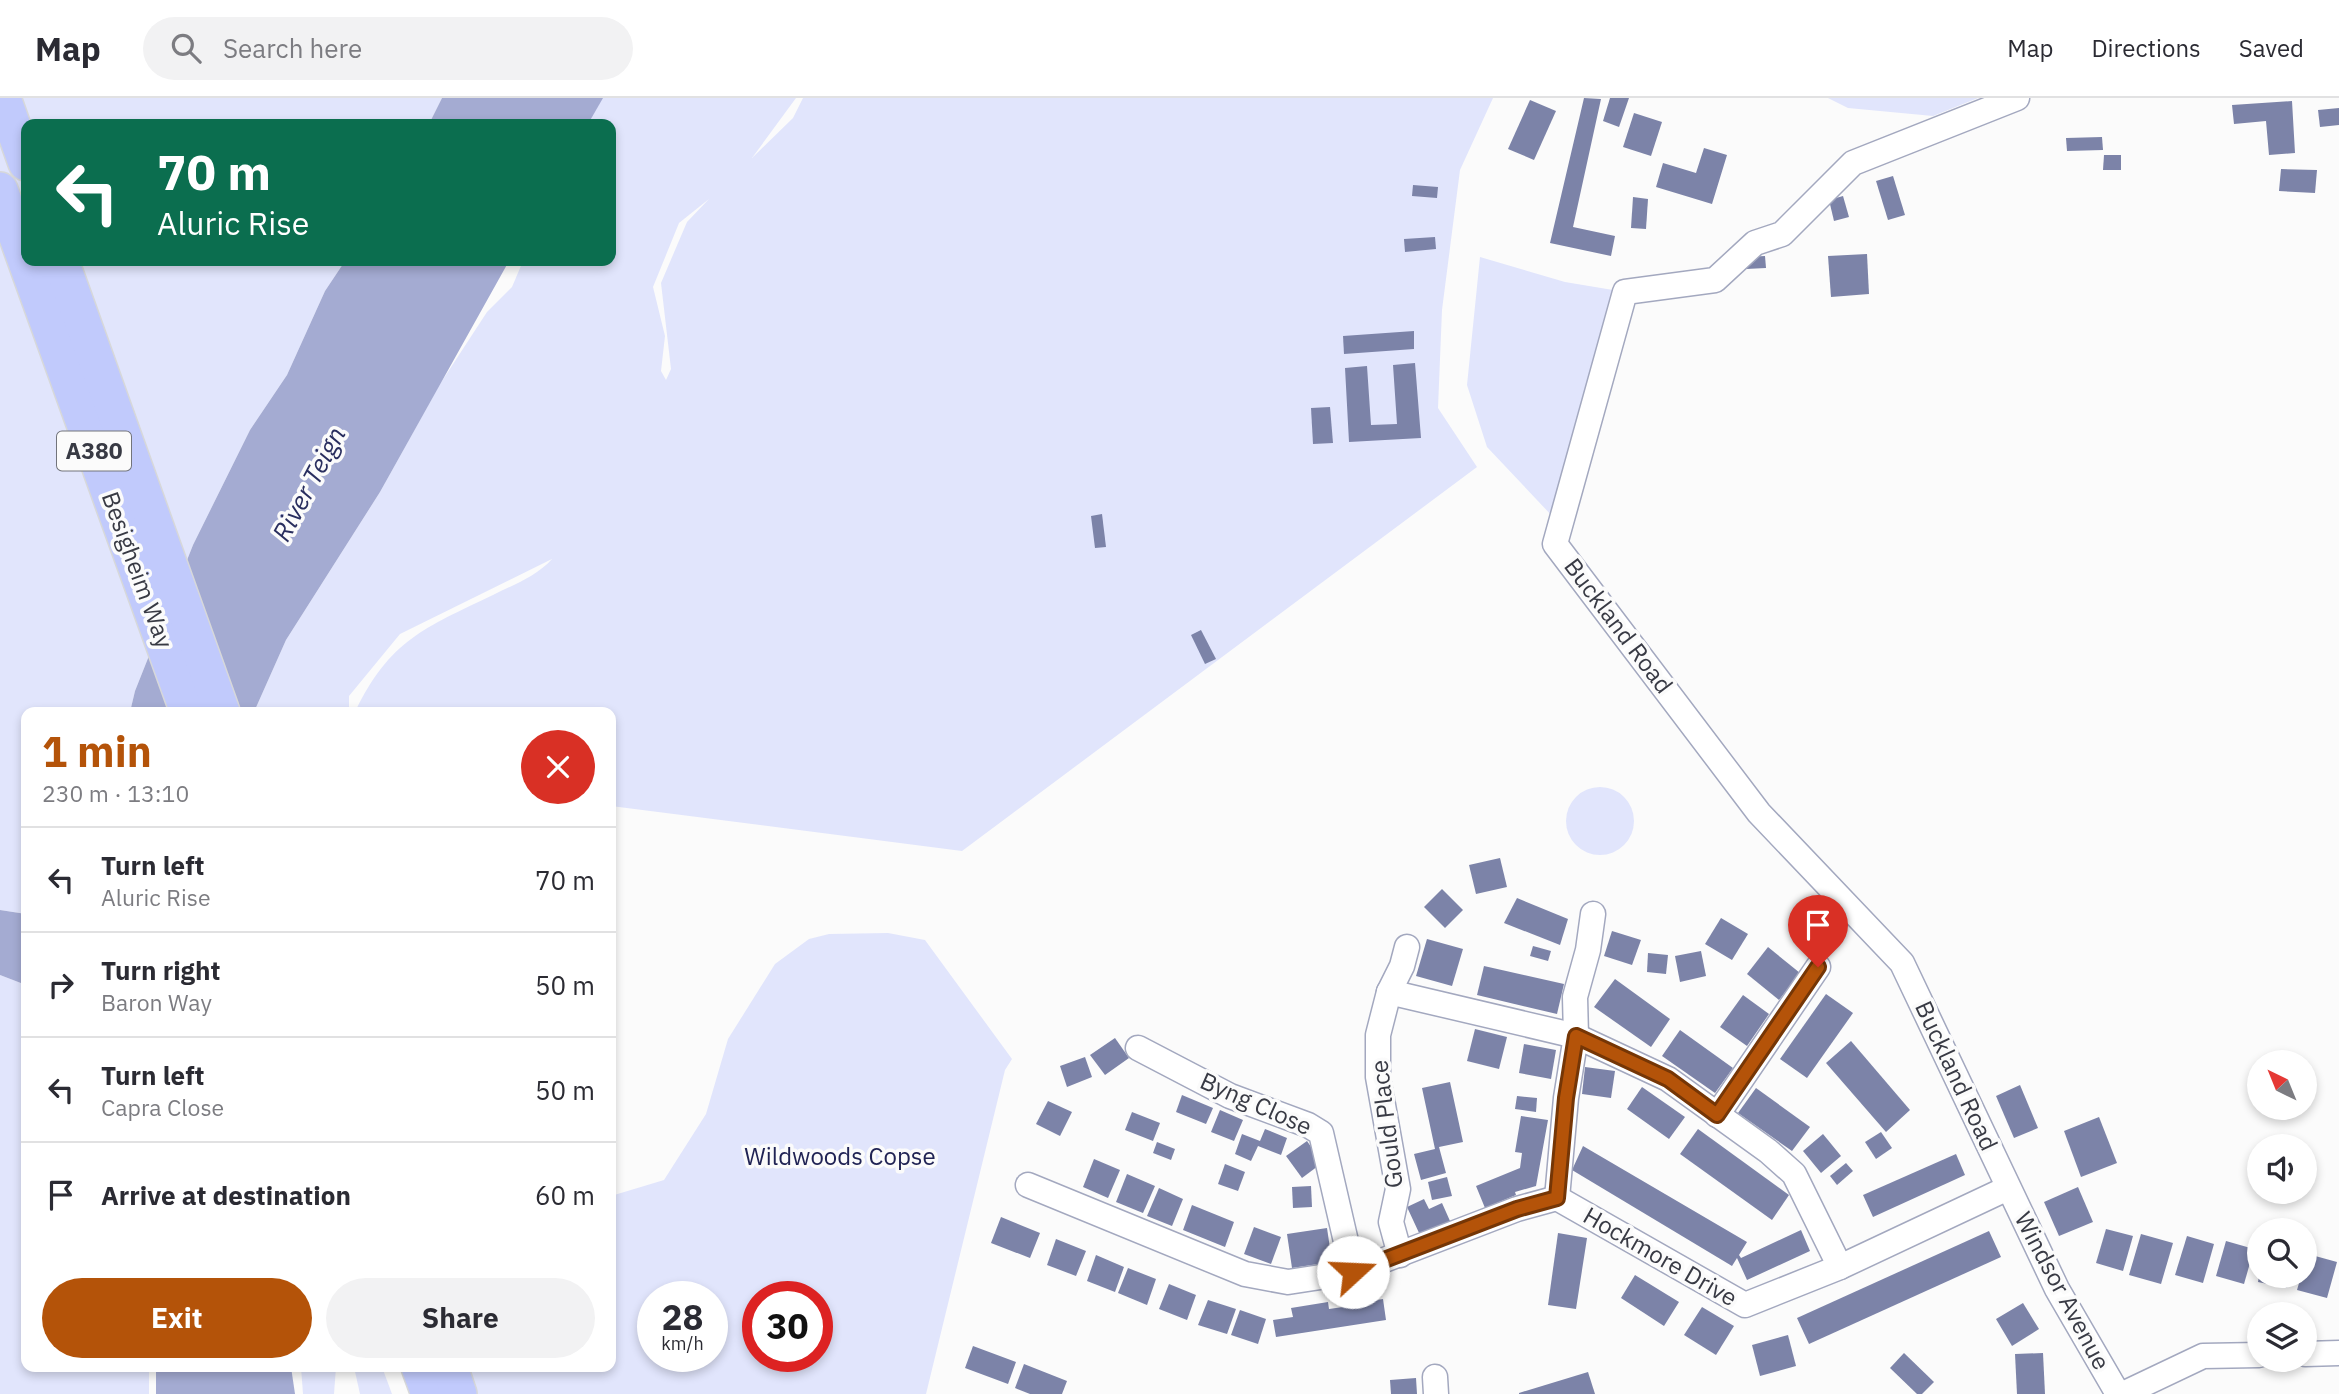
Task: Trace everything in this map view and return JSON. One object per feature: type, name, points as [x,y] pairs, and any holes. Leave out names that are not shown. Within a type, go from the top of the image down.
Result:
[{"type":"highway","points":[[3,98],[21,149]]},
{"type":"highway","name":"Besigheim Way","points":[[0,190],[21,248]]},
{"type":"highway","name":"Besigheim Way","points":[[27,266],[186,707]]},
{"type":"highway","name":"Besigheim Way","points":[[63,266],[220,707]]},
{"type":"highway","points":[[421,1372],[429,1394]]},
{"type":"highway","points":[[452,1372],[459,1394]]},
{"type":"street","name":"Buckland Road","points":[[2008,1188],[1965,1091],[1902,963],[1759,814],[1555,544],[1625,292],[1715,280],[1755,243],[1782,234],[1853,163],[2017,98]]},
{"type":"street","points":[[1557,1198],[1566,1098],[1576,1036],[1575,997],[1588,950],[1592,914]]},
{"type":"street","name":"Gould Place","points":[[1400,1255],[1391,1222],[1398,1189],[1378,1077],[1378,1035],[1389,992],[1406,947]]},
{"type":"street","points":[[1717,1115],[1818,967]]},
{"type":"street","points":[[1389,992],[1576,1036],[1668,1079],[1794,1174],[1840,1267]]},
{"type":"street","name":"Byng Close","points":[[1138,1048],[1230,1096],[1308,1125],[1321,1133],[1353,1272]]},
{"type":"street","name":"Hockmore Drive","points":[[1028,1185],[1245,1274],[1288,1282],[1353,1272],[1517,1209],[1557,1198],[1745,1305],[1840,1267],[2008,1188]]},
{"type":"street","name":"Windsor Avenue","points":[[2008,1188],[2057,1289],[2120,1394]]},
{"type":"street","points":[[2317,1354],[2339,1353]]},
{"type":"street","points":[[2120,1394],[2203,1356],[2247,1355]]},
{"type":"green space","points":[[0,98],[442,98],[432,119],[21,119],[21,266],[342,266],[325,291],[287,375],[250,430],[193,545],[135,691],[131,707],[21,707],[21,913],[0,910]]},
{"type":"green space","points":[[597,98],[796,98],[752,158],[793,118],[803,98],[1493,98],[1460,170],[1442,310],[1438,408],[1477,467],[962,851],[616,807],[616,707],[358,707],[382,668],[411,639],[447,617],[524,580],[552,559],[400,634],[349,696],[349,707],[256,707],[286,640],[380,492],[440,384],[487,312],[512,287],[521,266],[616,266],[616,119],[591,119]],"holes":[[[709,199],[687,222],[661,283],[671,369],[666,380],[661,371],[665,336],[653,287],[679,223]]]},
{"type":"green space","points":[[1828,98],[1978,98],[1933,116],[1848,108]]},
{"type":"green space","points":[[1480,257],[1565,282],[1625,292],[1554,518],[1487,447],[1467,385]]},
{"type":"green space","points":[[1600,787],[1613,790],[1624,797],[1631,808],[1634,821],[1631,834],[1624,845],[1613,852],[1600,855],[1587,852],[1576,845],[1569,834],[1566,821],[1569,808],[1576,797],[1587,790]]},
{"type":"green space","name":"Wildwoods Copse","points":[[888,933],[925,940],[1012,1059],[1005,1070],[926,1394],[473,1394],[465,1372],[616,1372],[616,1194],[664,1180],[706,1114],[728,1039],[775,964],[809,939],[829,934]]},
{"type":"green space","points":[[0,975],[21,983],[21,1372],[149,1372],[149,1394],[0,1394]]},
{"type":"green space","points":[[301,1372],[336,1372],[334,1394],[303,1394]]},
{"type":"green space","points":[[355,1372],[384,1372],[392,1394],[360,1394]]},
{"type":"water","points":[[442,98],[603,98],[591,119],[432,119]]},
{"type":"water","name":"River Teign","points":[[342,266],[506,266],[380,492],[286,640],[256,707],[131,707],[135,691],[193,545],[250,430],[287,375],[325,291]]},
{"type":"water","points":[[0,910],[21,913],[21,983],[0,975]]},
{"type":"water","points":[[156,1372],[292,1372],[295,1394],[156,1394]]},
{"type":"building","points":[[1584,98],[1601,99],[1573,227],[1615,236],[1611,256],[1550,243]]},
{"type":"building","points":[[1610,98],[1629,98],[1619,127],[1603,121]]},
{"type":"building","points":[[1530,100],[1556,111],[1534,160],[1508,149]]},
{"type":"building","points":[[2292,101],[2295,153],[2269,155],[2266,121],[2234,124],[2232,105]]},
{"type":"building","points":[[2339,108],[2339,125],[2320,127],[2318,110]]},
{"type":"building","points":[[1634,113],[1662,122],[1651,156],[1623,147]]},
{"type":"building","points":[[2102,137],[2103,150],[2067,151],[2066,138]]},
{"type":"building","points":[[1704,148],[1727,155],[1712,204],[1656,187],[1663,163],[1696,173]]},
{"type":"building","points":[[2104,155],[2121,155],[2121,170],[2103,170]]},
{"type":"building","points":[[2281,169],[2317,170],[2315,193],[2279,191]]},
{"type":"building","points":[[1893,176],[1905,215],[1888,220],[1876,181]]},
{"type":"building","points":[[1413,185],[1438,187],[1437,198],[1412,196]]},
{"type":"building","points":[[1843,196],[1849,217],[1834,221],[1829,200]]},
{"type":"building","points":[[1633,197],[1648,199],[1646,229],[1631,228]]},
{"type":"building","points":[[1435,237],[1436,249],[1405,252],[1404,239]]},
{"type":"building","points":[[1867,254],[1869,294],[1831,297],[1828,256]]},
{"type":"building","points":[[1765,256],[1766,268],[1746,269],[1745,257]]},
{"type":"building","points":[[1414,331],[1414,349],[1344,354],[1343,336]]},
{"type":"building","points":[[1415,363],[1421,438],[1349,442],[1345,368],[1367,366],[1371,425],[1397,424],[1393,365]]},
{"type":"building","points":[[1330,407],[1333,443],[1313,444],[1311,408]]},
{"type":"building","points":[[1102,514],[1106,547],[1095,548],[1091,516]]},
{"type":"building","points":[[1201,630],[1216,659],[1205,664],[1191,635]]},
{"type":"building","points":[[1500,858],[1507,887],[1476,894],[1469,865]]},
{"type":"building","points":[[1442,889],[1463,910],[1445,928],[1424,907]]},
{"type":"building","points":[[1517,898],[1568,919],[1560,945],[1504,923]]},
{"type":"building","points":[[1721,918],[1748,934],[1732,960],[1705,944]]},
{"type":"building","points":[[1612,931],[1641,940],[1632,965],[1604,956]]},
{"type":"building","points":[[1427,939],[1463,949],[1452,986],[1416,976]]},
{"type":"building","points":[[1533,946],[1551,951],[1548,961],[1530,956]]},
{"type":"building","points":[[1768,947],[1800,973],[1779,1000],[1747,974]]},
{"type":"building","points":[[1701,951],[1706,976],[1680,982],[1675,956]]},
{"type":"building","points":[[1648,953],[1668,955],[1666,974],[1647,972]]},
{"type":"building","points":[[1484,966],[1564,984],[1557,1014],[1477,995]]},
{"type":"building","points":[[1615,979],[1670,1019],[1651,1047],[1594,1007]]},
{"type":"building","points":[[1826,994],[1853,1013],[1807,1078],[1780,1059]]},
{"type":"building","points":[[1743,995],[1769,1014],[1747,1046],[1720,1027]]},
{"type":"building","points":[[1475,1029],[1507,1037],[1499,1069],[1467,1061]]},
{"type":"building","points":[[1680,1030],[1733,1068],[1715,1093],[1662,1056]]},
{"type":"building","points":[[1115,1038],[1129,1058],[1105,1075],[1090,1055]]},
{"type":"building","points":[[1851,1041],[1910,1110],[1886,1132],[1826,1063]]},
{"type":"building","points":[[1524,1044],[1556,1050],[1551,1079],[1519,1073]]},
{"type":"building","points":[[1085,1057],[1092,1077],[1067,1087],[1060,1066]]},
{"type":"building","points":[[1585,1067],[1615,1071],[1611,1098],[1582,1094]]},
{"type":"building","points":[[1450,1082],[1463,1142],[1439,1147],[1446,1173],[1421,1180],[1414,1154],[1435,1149],[1422,1088]]},
{"type":"building","points":[[2020,1085],[2038,1128],[2014,1138],[1996,1096]]},
{"type":"building","points":[[1642,1087],[1685,1117],[1669,1139],[1627,1109]]},
{"type":"building","points":[[1756,1088],[1810,1127],[1792,1151],[1738,1113]]},
{"type":"building","points":[[1182,1095],[1213,1108],[1206,1124],[1176,1112]]},
{"type":"building","points":[[1517,1096],[1537,1098],[1536,1112],[1515,1109]]},
{"type":"building","points":[[1048,1101],[1072,1112],[1060,1136],[1036,1124]]},
{"type":"building","points":[[1220,1110],[1243,1120],[1234,1141],[1211,1132]]},
{"type":"building","points":[[1132,1112],[1160,1123],[1153,1141],[1125,1130]]},
{"type":"building","points":[[1521,1116],[1548,1120],[1536,1186],[1515,1192],[1516,1195],[1485,1208],[1476,1186],[1520,1168],[1522,1153],[1515,1152]]},
{"type":"building","points":[[2099,1117],[2117,1163],[2081,1177],[2064,1131]]},
{"type":"building","points":[[1265,1129],[1287,1138],[1281,1155],[1258,1146],[1251,1161],[1235,1154],[1242,1134],[1260,1141]]},
{"type":"building","points":[[1698,1129],[1789,1195],[1772,1220],[1680,1154]]},
{"type":"building","points":[[1881,1132],[1892,1148],[1876,1159],[1865,1142]]},
{"type":"building","points":[[1823,1134],[1841,1156],[1821,1173],[1803,1151]]},
{"type":"building","points":[[1307,1141],[1322,1163],[1302,1178],[1286,1156]]},
{"type":"building","points":[[1157,1142],[1175,1149],[1171,1160],[1153,1153]]},
{"type":"building","points":[[1583,1146],[1747,1242],[1739,1255],[1741,1258],[1801,1230],[1810,1251],[1747,1280],[1737,1258],[1732,1266],[1572,1170]]},
{"type":"building","points":[[1956,1154],[1965,1175],[1873,1217],[1863,1195]]},
{"type":"building","points":[[1094,1159],[1120,1170],[1108,1198],[1083,1187]]},
{"type":"building","points":[[1846,1163],[1853,1171],[1837,1185],[1830,1176]]},
{"type":"building","points":[[1225,1164],[1245,1172],[1238,1191],[1218,1184]]},
{"type":"building","points":[[1127,1174],[1155,1186],[1143,1213],[1116,1202]]},
{"type":"building","points":[[1447,1177],[1452,1196],[1432,1200],[1428,1182]]},
{"type":"building","points":[[1311,1186],[1312,1207],[1293,1208],[1292,1187]]},
{"type":"building","points":[[2078,1187],[2093,1222],[2059,1236],[2044,1202]]},
{"type":"building","points":[[1159,1188],[1183,1199],[1172,1226],[1147,1216]]},
{"type":"building","points":[[1424,1199],[1429,1209],[1442,1203],[1450,1221],[1420,1235],[1407,1207]]},
{"type":"building","points":[[1192,1205],[1234,1222],[1225,1247],[1183,1230]]},
{"type":"building","points":[[1001,1217],[1040,1233],[1030,1258],[991,1243]]},
{"type":"building","points":[[1254,1227],[1281,1237],[1271,1264],[1244,1254]]},
{"type":"building","points":[[1327,1228],[1332,1262],[1292,1268],[1287,1234]]},
{"type":"building","points":[[2106,1229],[2133,1236],[2123,1271],[2096,1263]]},
{"type":"building","points":[[1989,1231],[2001,1257],[1809,1344],[1797,1318]]},
{"type":"building","points":[[1558,1233],[1587,1238],[1576,1309],[1548,1305]]},
{"type":"building","points":[[2141,1234],[2173,1243],[2161,1284],[2129,1275]]},
{"type":"building","points":[[2187,1236],[2214,1244],[2203,1283],[2175,1275]]},
{"type":"building","points":[[1056,1239],[1086,1251],[1076,1276],[1047,1265]]},
{"type":"building","points":[[2226,1241],[2247,1247],[2247,1274],[2244,1284],[2216,1276]]},
{"type":"building","points":[[1096,1255],[1124,1267],[1115,1292],[1087,1281]]},
{"type":"building","points":[[2317,1256],[2337,1262],[2327,1298],[2297,1290],[2317,1288]]},
{"type":"building","points":[[1128,1268],[1156,1279],[1147,1305],[1118,1293]]},
{"type":"building","points":[[1635,1275],[1679,1302],[1664,1326],[1621,1298]]},
{"type":"building","points":[[1169,1284],[1196,1295],[1187,1320],[1159,1309]]},
{"type":"building","points":[[1370,1294],[1371,1301],[1383,1299],[1386,1320],[1276,1337],[1273,1320],[1293,1317],[1291,1308],[1328,1302],[1329,1309],[1343,1307],[1342,1299]]},
{"type":"building","points":[[1208,1300],[1236,1309],[1227,1334],[1198,1325]]},
{"type":"building","points":[[2023,1303],[2039,1329],[2012,1346],[1996,1319]]},
{"type":"building","points":[[1702,1307],[1734,1326],[1716,1355],[1684,1335]]},
{"type":"building","points":[[1240,1310],[1266,1319],[1258,1344],[1231,1335]]},
{"type":"building","points":[[1788,1335],[1796,1366],[1760,1376],[1752,1345]]},
{"type":"building","points":[[973,1346],[1016,1362],[1008,1384],[965,1368]]},
{"type":"building","points":[[1904,1353],[1934,1382],[1922,1394],[1917,1394],[1890,1368]]},
{"type":"building","points":[[2043,1353],[2045,1394],[2017,1394],[2015,1354]]},
{"type":"building","points":[[1024,1364],[1067,1381],[1062,1394],[1030,1394],[1015,1388]]},
{"type":"building","points":[[1588,1372],[1595,1394],[1519,1394],[1519,1393]]},
{"type":"building","points":[[1416,1378],[1417,1394],[1391,1394],[1390,1380]]},
{"type":"route","points":[[1353,1272],[1517,1209],[1557,1198],[1566,1098],[1576,1036],[1668,1079],[1717,1115],[1818,967]]}]
